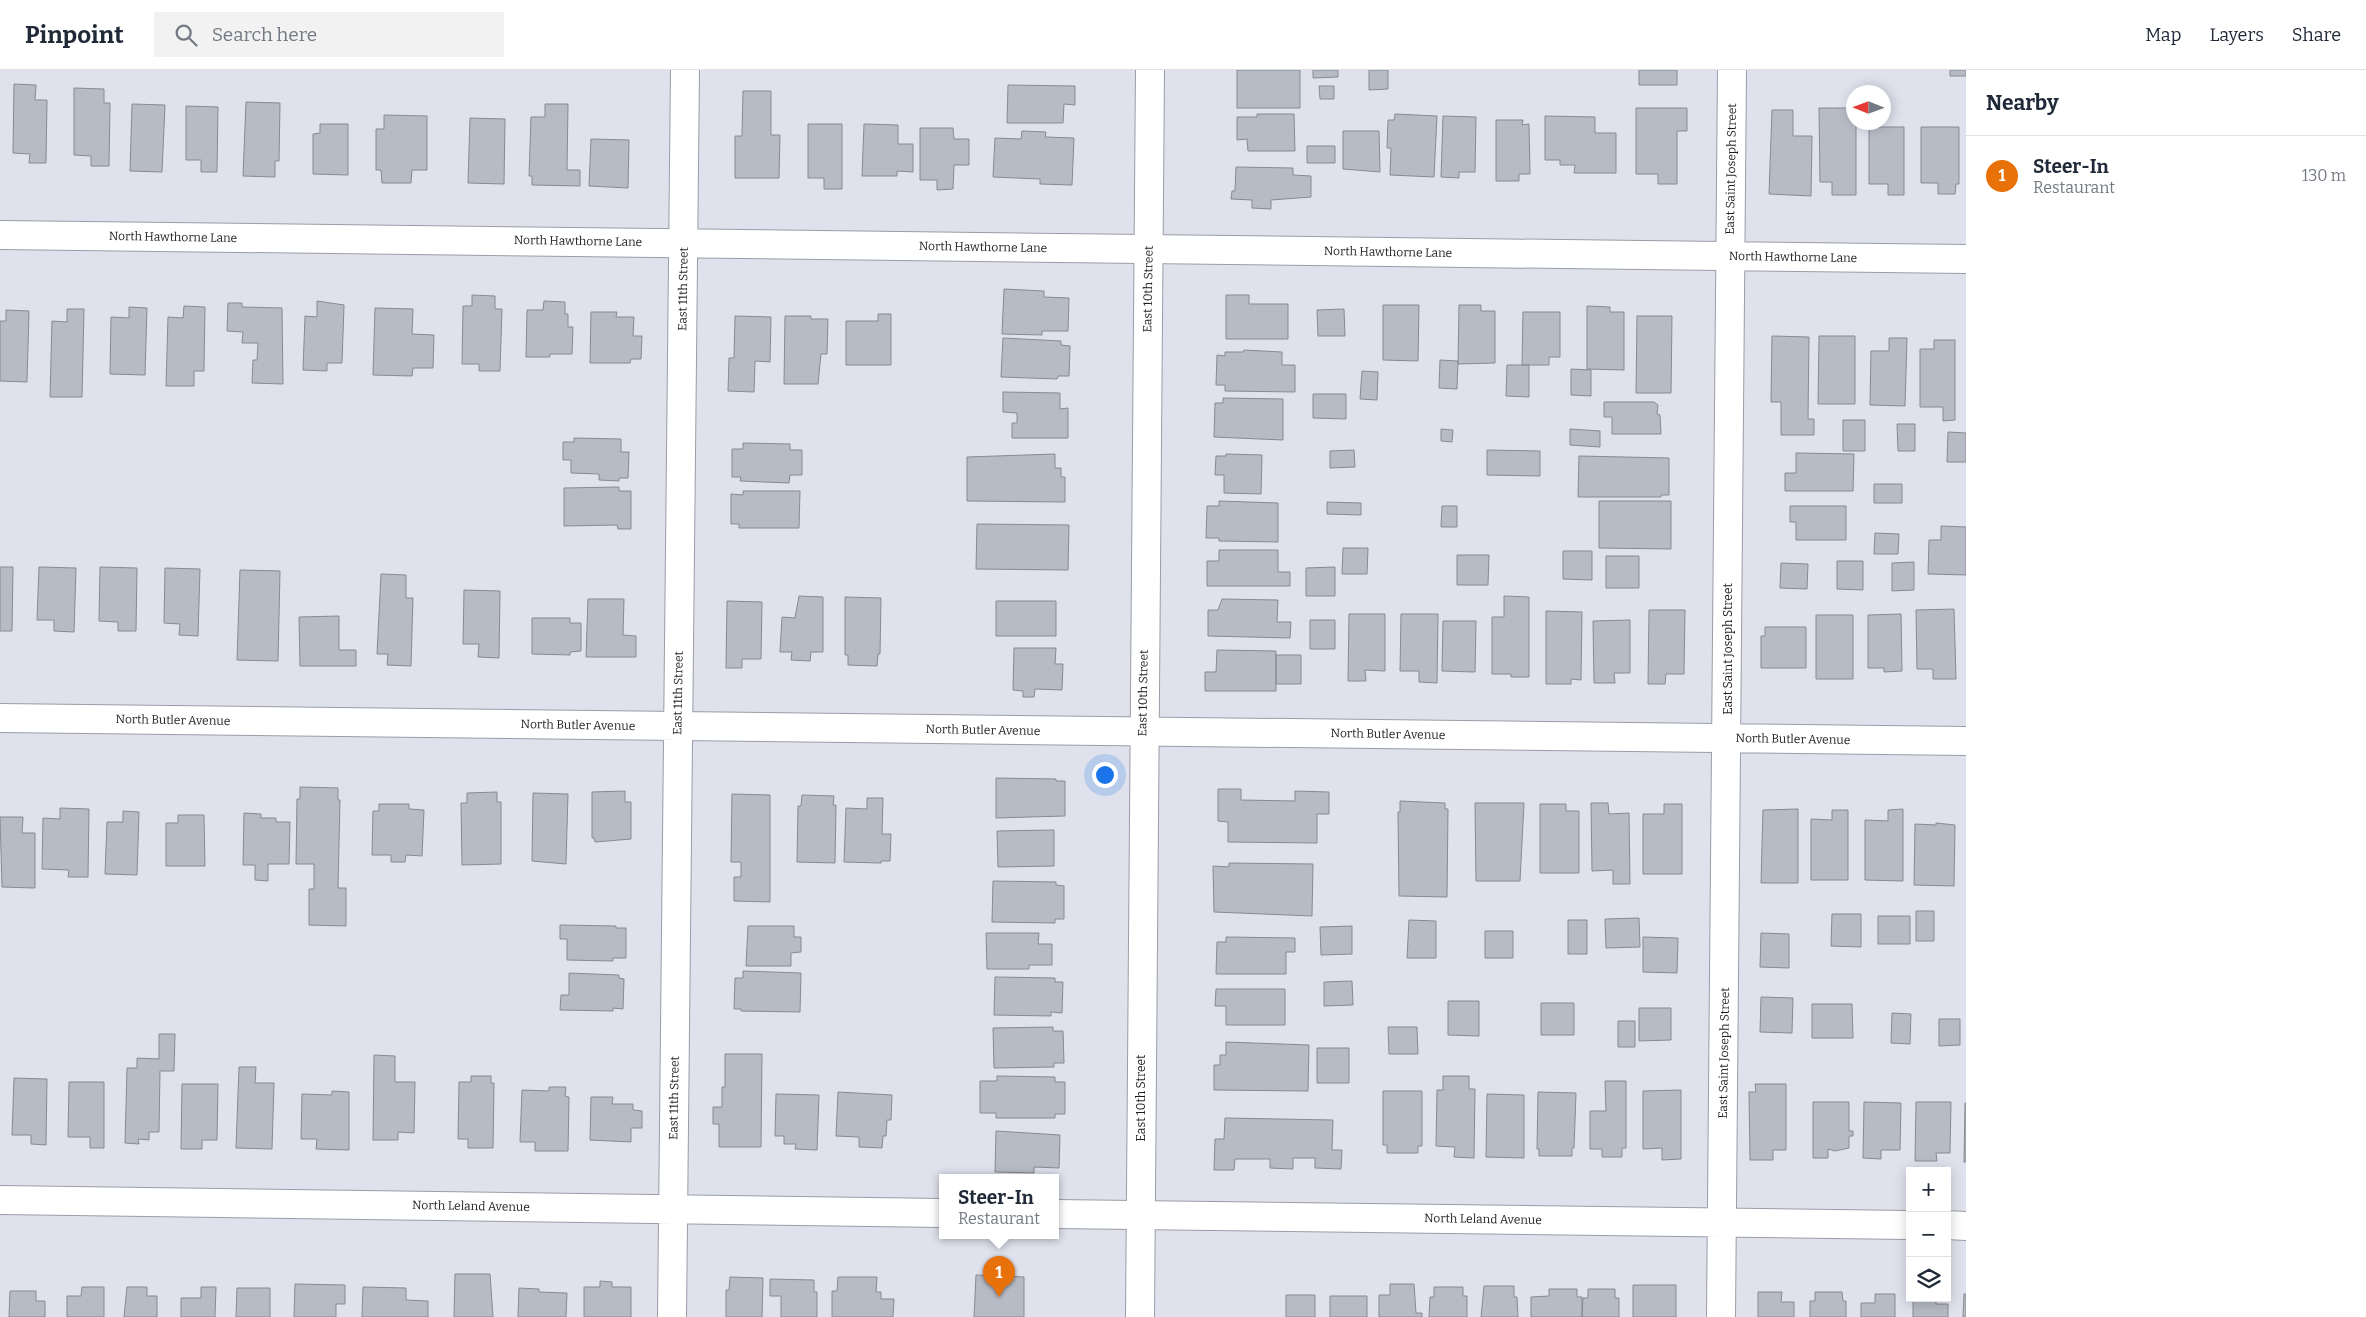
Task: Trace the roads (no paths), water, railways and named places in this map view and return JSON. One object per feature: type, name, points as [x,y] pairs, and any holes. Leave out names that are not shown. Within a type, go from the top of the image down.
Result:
[{"type":"street","name":"East 11th Street","points":[[672,1317],[685,70]]},
{"type":"street","name":"East 10th Street","points":[[1140,1317],[1143,732],[1150,70]]},
{"type":"street","name":"East Saint Joseph Street","points":[[1721,1317],[1732,70]]},
{"type":"street","name":"North Hawthorne Lane","points":[[0,235],[1966,259]]},
{"type":"street","name":"North Butler Avenue","points":[[0,718],[1966,741]]},
{"type":"street","name":"North Leland Avenue","points":[[0,1200],[939,1213]]},
{"type":"street","name":"North Leland Avenue","points":[[1059,1214],[1722,1221],[1906,1225]]},
{"type":"street","points":[[1951,1225],[1966,1226]]},
{"type":"place","name":"Steer-In","points":[[999,1297]]}]
